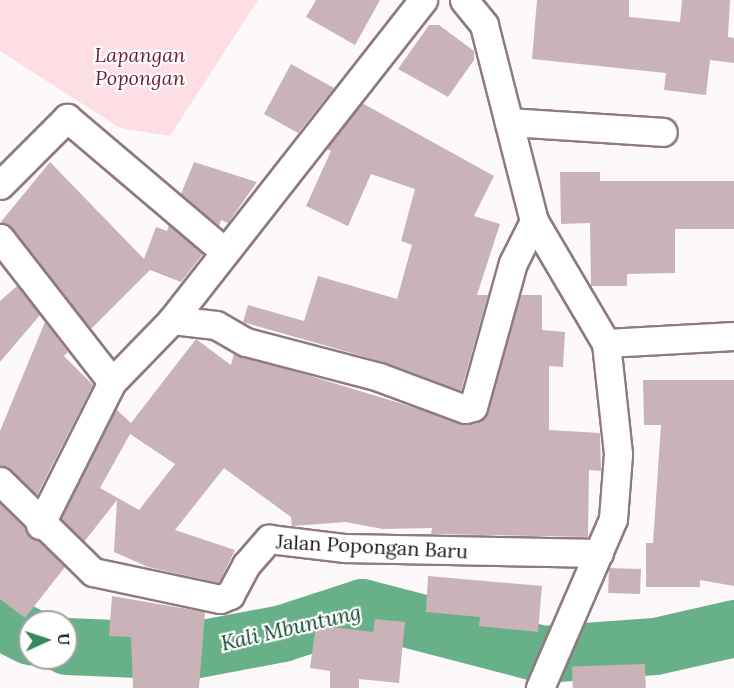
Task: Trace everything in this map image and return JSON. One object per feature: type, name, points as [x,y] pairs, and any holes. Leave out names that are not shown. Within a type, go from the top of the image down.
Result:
[{"type":"street","points":[[40,525],[112,382],[172,320],[423,0]]},
{"type":"street","points":[[474,4],[484,25],[534,221],[606,343],[618,485],[613,519],[540,688]]},
{"type":"street","points":[[0,185],[68,118],[225,252]]},
{"type":"street","points":[[509,122],[663,132]]},
{"type":"street","points":[[172,320],[216,325],[256,345],[379,377],[465,409],[473,407],[513,263],[534,221]]},
{"type":"street","points":[[0,238],[112,382]]},
{"type":"street","points":[[606,343],[734,336]]},
{"type":"street","name":"Jalan Popongan Baru","points":[[0,481],[40,525],[100,575],[220,599],[230,595],[246,565],[269,539],[345,548],[599,554]]},
{"type":"green space","name":"Lapangan Popongan","points":[[0,0],[258,0],[170,136],[120,128],[0,51]]},
{"type":"building","points":[[316,0],[380,0],[355,45],[306,17]]},
{"type":"building","points":[[537,0],[629,0],[629,17],[680,22],[682,0],[730,0],[728,37],[734,38],[734,63],[710,60],[706,95],[664,90],[666,73],[532,59]]},
{"type":"building","points":[[429,25],[439,25],[474,51],[474,60],[448,97],[398,69]]},
{"type":"building","points":[[291,64],[334,88],[298,133],[264,114]]},
{"type":"building","points":[[362,103],[494,176],[474,216],[500,224],[477,295],[488,295],[461,391],[383,362],[243,322],[248,305],[304,321],[318,276],[397,299],[412,245],[401,241],[415,189],[371,174],[348,226],[306,206],[331,151],[327,149]]},
{"type":"building","points":[[50,162],[144,259],[156,227],[167,231],[169,225],[203,254],[181,282],[150,270],[91,329],[12,228],[0,223]]},
{"type":"building","points":[[194,162],[257,182],[228,223],[221,220],[219,226],[181,194]]},
{"type":"building","points":[[560,172],[600,172],[600,181],[734,181],[734,229],[675,229],[675,273],[627,274],[627,286],[591,286],[590,223],[561,224]]},
{"type":"building","points":[[17,286],[40,315],[0,362],[0,301]]},
{"type":"building","points":[[520,295],[542,295],[542,330],[565,332],[563,367],[549,366],[549,430],[600,433],[601,471],[589,470],[588,537],[431,534],[432,528],[383,529],[345,522],[292,526],[291,517],[224,468],[175,530],[235,550],[219,583],[148,567],[114,552],[117,500],[84,542],[61,519],[116,409],[131,423],[196,339],[231,365],[234,353],[469,424],[488,411]],"holes":[[[130,434],[175,464],[139,510],[100,488]]]},
{"type":"building","points":[[45,322],[68,352],[64,356],[93,385],[37,495],[11,470],[0,466],[0,431]]},
{"type":"building","points":[[643,380],[734,380],[734,586],[700,580],[700,587],[646,587],[646,543],[653,543],[661,425],[644,425]]},
{"type":"building","points":[[0,503],[65,567],[31,610],[18,610],[18,613],[0,599]]},
{"type":"building","points":[[609,568],[641,569],[640,594],[608,593]]},
{"type":"building","points":[[428,576],[542,586],[538,632],[479,626],[480,617],[426,612]]},
{"type":"building","points":[[112,596],[205,612],[199,688],[133,688],[131,637],[109,636]]},
{"type":"building","points":[[375,619],[405,622],[399,683],[359,679],[359,688],[330,688],[330,671],[310,668],[316,625],[373,632]]},
{"type":"building","points":[[645,664],[646,688],[573,688],[572,667]]},
{"type":"waterway","name":"Kali Mbuntung","points":[[78,646],[187,651],[282,633],[362,607],[543,654],[655,646],[734,628]]},
{"type":"waterway","name":"Kali Mbuntung","points":[[0,621],[18,630]]}]
